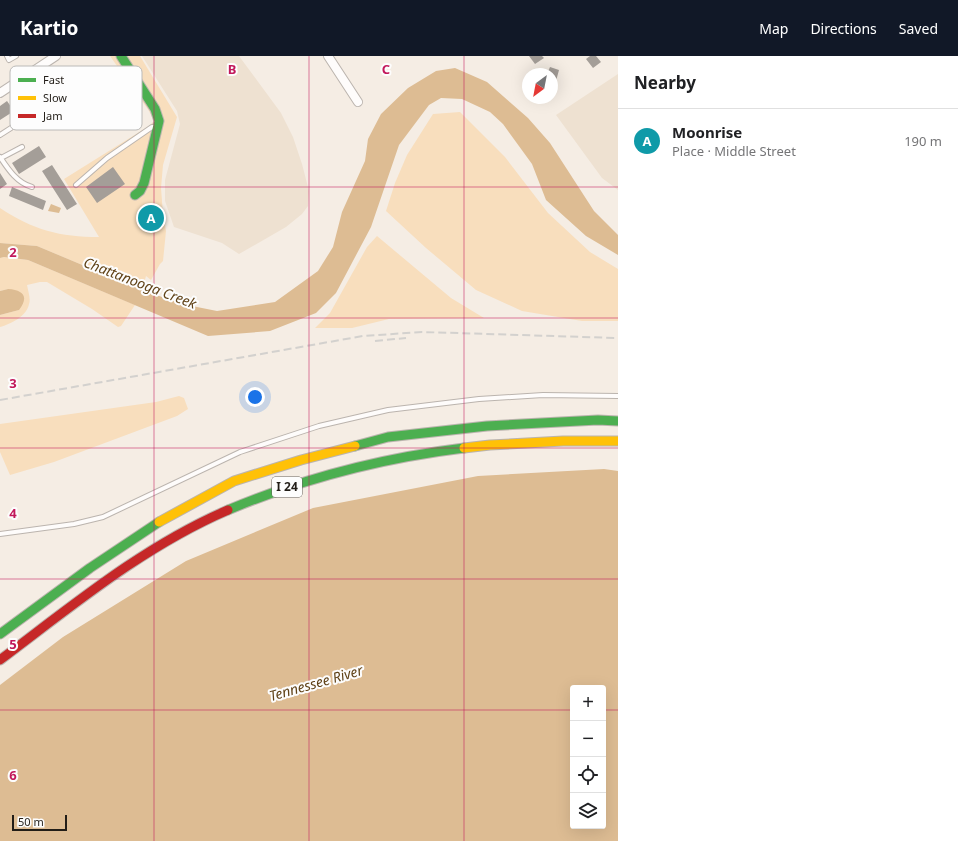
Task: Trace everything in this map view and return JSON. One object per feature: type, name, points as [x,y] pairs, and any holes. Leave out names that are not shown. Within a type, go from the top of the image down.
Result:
[{"type":"main road","points":[[121,56],[127,66]]},
{"type":"main road","points":[[135,195],[140,191],[144,183],[159,121],[155,109],[142,89]]},
{"type":"main road","name":"I 24","points":[[0,634],[90,568],[162,520],[234,481],[301,460],[388,437],[487,426],[598,420],[618,421]]},
{"type":"main road","name":"I 24","points":[[0,660],[105,583],[157,548],[230,509],[294,485],[323,475],[386,460],[477,446],[592,439],[618,441]]},
{"type":"street","points":[[328,56],[358,102]]},
{"type":"street","points":[[39,66],[51,58]]},
{"type":"street","points":[[0,93],[10,86]]},
{"type":"lane","points":[[7,56],[9,60],[16,56]]},
{"type":"lane","points":[[76,185],[107,158],[152,127],[157,126]]},
{"type":"lane","points":[[0,135],[10,129]]},
{"type":"lane","points":[[22,147],[0,158],[17,178],[26,185],[32,187]]},
{"type":"lane","points":[[0,534],[74,524],[103,517],[240,452],[318,426],[388,410],[479,399],[543,395],[618,396]]},
{"type":"shaded area","points":[[110,56],[140,56],[177,117],[163,165],[161,188],[166,231],[163,261],[151,280],[146,276],[142,290],[37,246],[0,243],[0,208],[24,222],[47,231],[72,236],[99,237],[64,179],[149,126],[154,121],[142,101],[142,66],[117,66]]},
{"type":"shaded area","points":[[142,56],[239,56],[281,113],[293,137],[309,191],[308,206],[302,214],[286,227],[239,254],[222,243],[174,227],[165,201],[165,180],[180,124],[177,111]]},
{"type":"shaded area","points":[[618,74],[618,190],[602,178],[556,115]]},
{"type":"shaded area","points":[[460,112],[505,157],[548,213],[590,252],[618,269],[618,321],[582,321],[522,311],[476,290],[426,248],[386,211],[395,183],[407,155],[433,114]]},
{"type":"shaded area","points":[[377,236],[451,298],[484,318],[389,319],[352,328],[315,328],[330,313],[367,247]]},
{"type":"shaded area","points":[[4,257],[28,260],[135,305],[121,326],[118,327],[92,309],[47,282],[40,282],[27,285],[30,302],[28,308],[22,316],[9,324],[0,327],[0,315],[19,310],[8,289],[0,291],[0,258]]},
{"type":"shaded area","points":[[179,396],[184,398],[188,409],[177,416],[54,462],[10,475],[0,452],[0,424],[156,402]]},
{"type":"water","points":[[455,68],[487,82],[528,118],[550,143],[594,211],[618,235],[618,255],[586,236],[546,200],[532,164],[503,124],[490,112],[462,99],[441,98],[429,105],[399,145],[371,227],[336,293],[316,313],[270,331],[208,336],[28,260],[4,257],[0,258],[0,243],[37,246],[142,290],[182,304],[217,311],[275,302],[318,271],[333,247],[342,212],[365,161],[368,139],[381,114],[408,88],[436,71]]},
{"type":"water","points":[[51,204],[61,208],[59,213],[48,211]]},
{"type":"water","points":[[8,289],[21,293],[24,301],[19,310],[0,315],[0,291]]},
{"type":"water","name":"Tennessee River","points":[[604,469],[618,471],[618,841],[0,841],[0,685],[63,637],[186,561],[313,508],[478,476]]},
{"type":"building","points":[[529,56],[542,56],[544,58],[535,64]]},
{"type":"building","points":[[590,56],[596,56],[601,62],[593,68],[586,59]]},
{"type":"building","points":[[7,101],[10,105],[10,114],[0,120],[0,106]]},
{"type":"building","points":[[39,146],[46,157],[19,174],[12,163]]},
{"type":"building","points":[[52,165],[77,204],[67,210],[42,171]]},
{"type":"building","points":[[113,167],[125,184],[97,203],[86,187]]},
{"type":"building","points":[[0,173],[7,184],[0,189]]},
{"type":"building","points":[[12,187],[46,201],[43,210],[9,196]]},
{"type":"railway","points":[[0,400],[363,336],[422,332],[618,338]]},
{"type":"railway","points":[[375,341],[406,338]]},
{"type":"traffic: fast","points":[[121,56],[127,66]]},
{"type":"traffic: fast","points":[[135,195],[140,191],[144,183],[159,121],[155,109],[142,89]]},
{"type":"traffic: fast","points":[[355,446],[388,437],[487,426],[598,420],[618,421]]},
{"type":"traffic: fast","points":[[228,510],[285,488],[344,471],[403,457],[464,448]]},
{"type":"traffic: fast","points":[[0,634],[90,568],[159,522]]},
{"type":"traffic: slow","points":[[464,448],[563,441],[618,441]]},
{"type":"traffic: slow","points":[[159,522],[234,481],[301,460],[355,446]]},
{"type":"traffic: jam","points":[[0,660],[82,598],[138,559],[167,541],[228,510]]},
{"type":"place","name":"Moonrise","points":[[151,218]]},
{"type":"water label","name":"Chattanooga Creek","points":[[140,283]]}]
